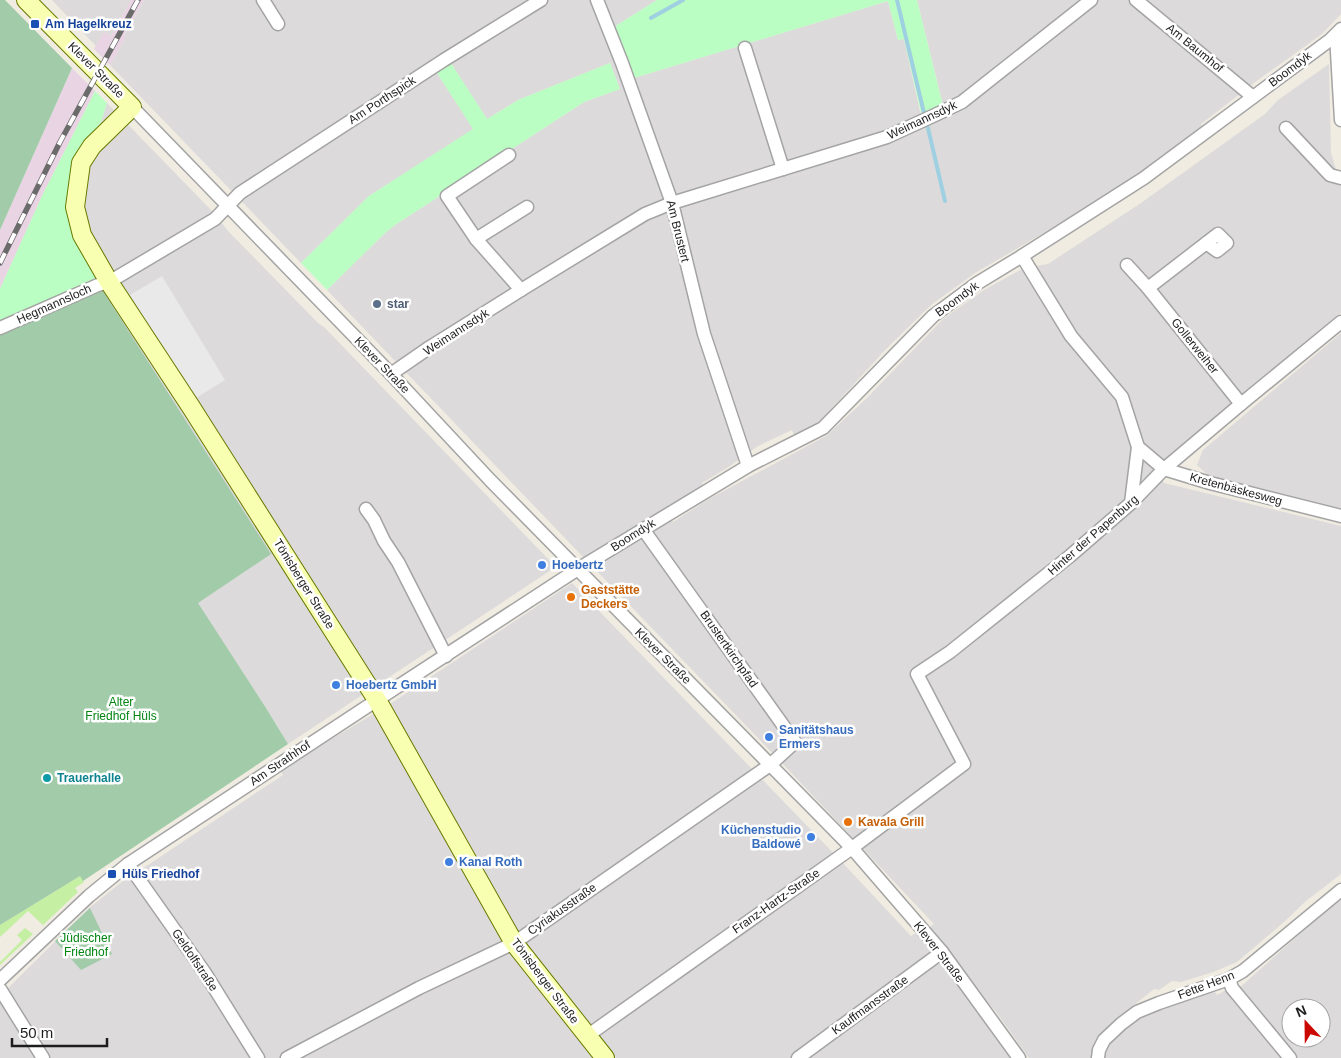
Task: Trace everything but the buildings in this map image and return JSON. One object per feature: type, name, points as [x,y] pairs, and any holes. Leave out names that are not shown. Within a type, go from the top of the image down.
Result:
[{"type":"street","name":"Klever Straße","points":[[26,0],[168,142],[490,480],[852,848],[942,952],[1019,1058]]},
{"type":"street","points":[[263,0],[278,24]]},
{"type":"street","name":"Am Porthspick","points":[[227,206],[240,193],[444,60],[541,0]]},
{"type":"street","name":"Am Brustert","points":[[597,0],[622,63],[672,203],[704,334],[748,466]]},
{"type":"street","name":"Weimannsdyk","points":[[391,374],[430,347],[645,214],[672,203],[887,137],[962,102],[1091,0]]},
{"type":"street","name":"Am Baumhof","points":[[1136,0],[1253,97]]},
{"type":"street","points":[[1338,32],[1341,120]]},
{"type":"street","name":"Boomdyk","points":[[578,569],[748,466],[823,428],[933,316],[976,284],[1144,178],[1338,32]]},
{"type":"street","points":[[745,48],[783,169]]},
{"type":"street","name":"Tönisberger Straße","points":[[132,107],[92,146],[81,163],[75,207],[82,235],[109,282],[377,700],[514,943],[605,1058]]},
{"type":"street","points":[[1286,128],[1330,175],[1341,178]]},
{"type":"street","points":[[509,155],[447,196],[476,239],[521,290]]},
{"type":"street","points":[[109,282],[214,219],[227,206]]},
{"type":"street","points":[[476,239],[527,207]]},
{"type":"street","points":[[1148,288],[1206,243]]},
{"type":"street","points":[[1022,256],[1071,336],[1122,397],[1138,447],[1131,503]]},
{"type":"street","name":"Gollerweiher","points":[[1127,265],[1148,288],[1241,404]]},
{"type":"street","name":"Hegmannsloch","points":[[0,328],[98,285],[109,282]]},
{"type":"street","name":"Hinter der Papenburg","points":[[964,764],[917,674],[950,652],[1070,556],[1131,503],[1164,469],[1341,322]]},
{"type":"street","name":"Kretenbäskesweg","points":[[1138,447],[1164,469],[1210,483],[1341,516]]},
{"type":"street","points":[[366,509],[398,562],[446,656]]},
{"type":"street","name":"Brustertkirchpfad","points":[[643,528],[795,742],[770,765]]},
{"type":"street","name":"Am Strathhof","points":[[0,980],[89,896],[128,864],[578,569]]},
{"type":"street","name":"Franz-Hartz-Straße","points":[[587,1036],[852,848],[964,764]]},
{"type":"street","name":"Cyriakusstraße","points":[[287,1058],[419,988],[514,943],[770,765]]},
{"type":"street","name":"Geldolfstraße","points":[[128,864],[205,974],[258,1058]]},
{"type":"street","name":"Fette Henn","points":[[1098,1058],[1099,1050],[1104,1040],[1137,1012],[1229,979],[1243,971],[1341,890]]},
{"type":"street","name":"Kauffmansstraße","points":[[798,1058],[942,952]]},
{"type":"street","points":[[1229,979],[1232,988],[1290,1058]]},
{"type":"street","points":[[0,989],[43,1058]]},
{"type":"shaded area","points":[[52,0],[131,0],[111,36],[104,32],[96,46]]},
{"type":"shaded area","points":[[131,0],[144,0],[110,65],[94,49],[104,32],[111,36]]},
{"type":"shaded area","points":[[144,0],[657,0],[614,27],[634,78],[888,1],[898,40],[904,39],[921,116],[943,105],[917,0],[1341,0],[1341,14],[1322,34],[1258,80],[1201,124],[1203,127],[1124,186],[975,273],[931,305],[886,349],[821,420],[794,435],[792,430],[758,446],[702,483],[703,486],[587,561],[327,290],[395,225],[584,102],[620,89],[610,63],[518,100],[487,119],[451,64],[437,73],[474,129],[369,196],[301,263],[110,65]]},
{"type":"shaded area","points":[[1329,64],[1331,153],[1341,186],[1341,313],[1157,467],[1164,483],[1341,526],[1341,874],[1306,901],[1237,962],[1181,982],[1172,981],[1159,990],[1154,989],[1098,1036],[1092,1058],[1029,1058],[994,1009],[971,981],[969,982],[929,928],[934,924],[594,568],[670,519],[673,522],[707,500],[826,436],[866,399],[943,319],[984,290],[1024,268],[1048,264],[1141,203],[1265,114],[1278,100]]},
{"type":"shaded area","points":[[72,68],[95,91],[42,196],[0,289],[0,230]]},
{"type":"shaded area","points":[[107,103],[211,210],[229,232],[324,327],[552,563],[551,570],[288,744],[197,603],[270,554],[95,279],[98,277],[67,203],[68,186],[73,164],[101,122]]},
{"type":"shaded area","points":[[162,276],[225,380],[193,400],[130,295]]},
{"type":"shaded area","points":[[1341,333],[1341,508],[1209,476],[1197,465],[1203,450]]},
{"type":"shaded area","points":[[572,583],[911,936],[916,933],[973,1002],[1013,1058],[0,1058],[0,996],[89,908],[128,877],[283,775],[280,770],[390,704]]},
{"type":"shaded area","points":[[1341,900],[1341,1058],[1297,1058],[1288,1048],[1331,1048],[1331,998],[1281,998],[1281,1039],[1238,989],[1329,908]]},
{"type":"shaded area","points":[[1228,989],[1232,1000],[1282,1058],[1103,1058],[1106,1047],[1113,1038],[1136,1021],[1171,1004],[1215,992],[1217,995]]},
{"type":"green space","points":[[0,0],[5,0],[72,68],[0,230]]},
{"type":"green space","points":[[657,0],[917,0],[943,106],[922,117],[904,39],[898,40],[888,1],[634,78],[614,27]]},
{"type":"green space","points":[[451,63],[487,119],[518,100],[610,63],[620,89],[584,102],[395,225],[327,290],[301,263],[369,196],[473,129],[437,73]]},
{"type":"green space","points":[[95,91],[107,103],[101,122],[73,164],[68,186],[67,203],[98,277],[0,322],[0,289],[42,196]]},
{"type":"green space","name":"Alter Friedhof Hüls","points":[[101,288],[271,554],[198,603],[288,744],[83,881],[80,876],[0,925],[0,334]]},
{"type":"green space","points":[[80,876],[84,882],[75,888],[78,892],[43,925],[28,911],[0,937],[0,925]]},
{"type":"green space","name":"Jüdischer Friedhof","points":[[90,908],[112,954],[81,970],[55,941]]},
{"type":"green space","points":[[25,928],[33,934],[0,965],[0,962],[22,940],[17,935]]},
{"type":"waterway","points":[[651,18],[683,0]]},
{"type":"waterway","points":[[897,0],[924,113]]},
{"type":"waterway","points":[[928,128],[945,201]]},
{"type":"railway","points":[[0,263],[60,142],[138,0]]},
{"type":"place","name":"Am Hagelkreuz","points":[[35,24]]},
{"type":"place","name":"star","points":[[377,304]]},
{"type":"place","name":"Hoebertz","points":[[542,565]]},
{"type":"place","name":"Gaststätte Deckers","points":[[571,597]]},
{"type":"place","name":"Hoebertz GmbH","points":[[336,685]]},
{"type":"place","name":"Sanitätshaus Ermers","points":[[769,737]]},
{"type":"place","name":"Trauerhalle","points":[[47,778]]},
{"type":"place","name":"Kavala Grill","points":[[848,822]]},
{"type":"place","name":"Küchenstudio Baldowé","points":[[811,837]]},
{"type":"place","name":"Kanal Roth","points":[[449,862]]},
{"type":"place","name":"Hüls Friedhof","points":[[112,874]]}]
